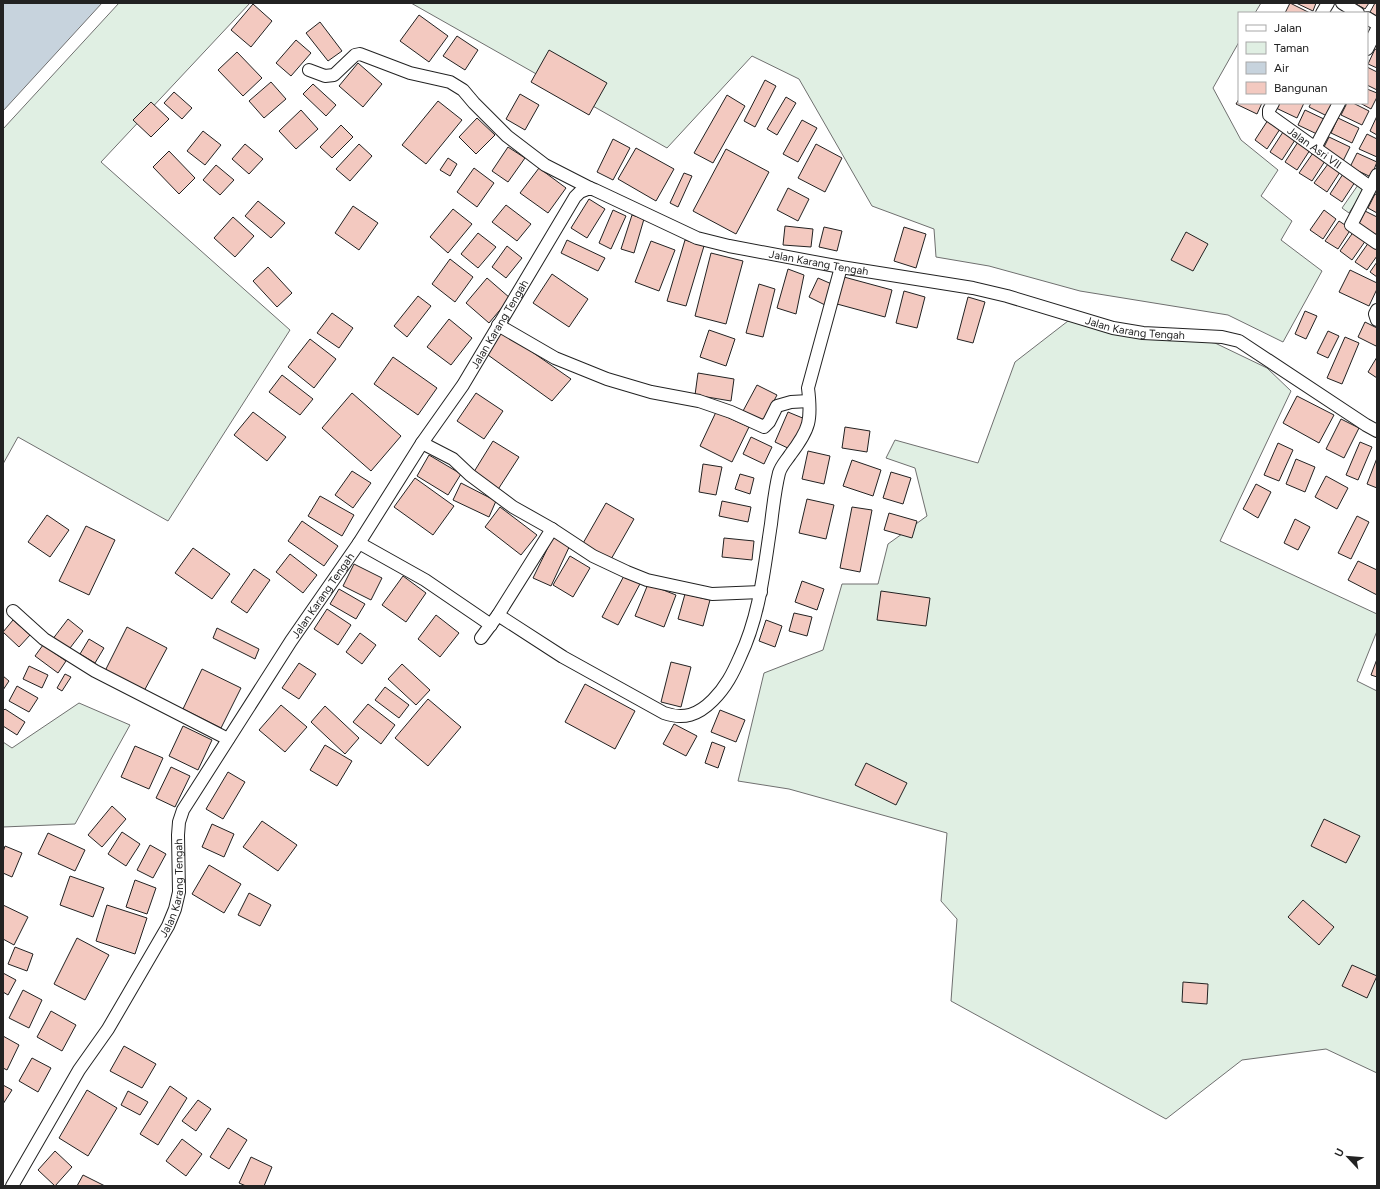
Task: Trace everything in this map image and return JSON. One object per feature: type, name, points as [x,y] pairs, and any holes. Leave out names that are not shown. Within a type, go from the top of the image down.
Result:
[{"type":"street","points":[[1323,12],[1328,3]]},
{"type":"street","points":[[1342,3],[1356,12]]},
{"type":"street","points":[[1368,19],[1377,24]]},
{"type":"street","points":[[1368,46],[1377,29]]},
{"type":"street","points":[[309,70],[325,76],[334,75],[355,55],[360,54],[410,72],[450,82],[463,90],[507,136],[546,165],[590,188]]},
{"type":"street","name":"Jalan Asri VII","points":[[1272,104],[1269,110],[1269,115],[1370,187]]},
{"type":"street","points":[[1315,148],[1338,104]]},
{"type":"street","points":[[1377,175],[1351,225],[1377,243]]},
{"type":"street","name":"Jalan Karang Tengah","points":[[12,1186],[79,1070],[108,1029],[168,926],[175,909],[179,892],[179,822],[183,810],[291,641],[360,543],[422,443],[463,385],[575,197],[580,192],[590,188],[697,238],[728,246],[841,267],[972,288],[1000,294],[1113,328],[1143,333],[1222,337],[1239,341],[1377,431]]},
{"type":"street","points":[[498,615],[563,657],[671,716],[688,716],[698,712],[718,695],[730,678],[747,643],[753,625],[761,592],[774,497],[779,472],[808,428],[810,420],[808,388],[841,267]]},
{"type":"street","points":[[498,325],[556,358],[607,379],[651,392],[713,406],[731,412],[764,427],[770,422],[777,406],[791,402],[809,401]]},
{"type":"street","points":[[422,443],[453,459],[470,475],[503,500],[552,529],[593,556],[627,572],[647,580],[712,594],[761,592]]},
{"type":"street","points":[[481,638],[498,615],[552,529]]},
{"type":"street","points":[[360,543],[425,580],[491,625]]},
{"type":"street","points":[[13,611],[44,639],[95,671],[228,739]]},
{"type":"green space","points":[[119,3],[250,3],[101,162],[290,330],[168,521],[18,437],[3,464],[3,129]]},
{"type":"green space","points":[[411,3],[1261,3],[1256,12],[1238,12],[1238,44],[1213,88],[1241,140],[1278,170],[1261,196],[1292,221],[1281,240],[1322,271],[1283,342],[1228,315],[1080,291],[989,266],[936,257],[934,229],[872,206],[799,79],[752,56],[667,148]]},
{"type":"green space","points":[[1358,185],[1365,189],[1349,213],[1342,208]]},
{"type":"green space","points":[[1068,321],[1215,343],[1267,368],[1291,391],[1220,541],[1377,614],[1377,631],[1357,681],[1377,691],[1377,1073],[1326,1049],[1242,1060],[1166,1119],[951,1001],[957,919],[941,901],[947,833],[789,789],[738,781],[764,673],[823,650],[842,584],[878,584],[888,544],[927,516],[915,468],[886,458],[895,440],[978,463],[1015,362]]},
{"type":"green space","points":[[79,703],[130,725],[75,824],[3,827],[3,742],[12,748]]},
{"type":"water","points":[[3,3],[102,3],[3,111]]},
{"type":"building","points":[[1290,3],[1308,12],[1286,12]]},
{"type":"building","points":[[1296,3],[1316,3],[1313,11]]},
{"type":"building","points":[[1354,3],[1369,3],[1365,9]]},
{"type":"building","points":[[1375,3],[1377,3],[1377,16],[1370,12]]},
{"type":"building","points":[[253,4],[272,21],[251,47],[231,30]]},
{"type":"building","points":[[419,15],[448,36],[429,62],[400,41]]},
{"type":"building","points":[[320,22],[342,51],[328,61],[306,33]]},
{"type":"building","points":[[457,36],[478,50],[465,70],[443,56]]},
{"type":"building","points":[[296,40],[311,53],[291,76],[276,63]]},
{"type":"building","points":[[1375,49],[1377,50],[1377,68],[1368,64]]},
{"type":"building","points":[[549,50],[607,83],[589,115],[531,82]]},
{"type":"building","points":[[237,52],[262,78],[243,96],[218,70]]},
{"type":"building","points":[[358,63],[382,84],[363,107],[339,86]]},
{"type":"building","points":[[1368,68],[1377,72],[1377,90],[1368,86]]},
{"type":"building","points":[[765,80],[776,86],[755,127],[744,121]]},
{"type":"building","points":[[271,82],[286,99],[264,118],[249,101]]},
{"type":"building","points":[[313,84],[336,105],[326,116],[303,94]]},
{"type":"building","points":[[1368,89],[1377,93],[1377,97],[1371,109],[1362,104],[1368,104]]},
{"type":"building","points":[[174,92],[192,108],[182,119],[164,103]]},
{"type":"building","points":[[520,94],[539,105],[525,130],[506,119]]},
{"type":"building","points":[[727,95],[745,106],[713,163],[694,153]]},
{"type":"building","points":[[786,97],[796,103],[777,135],[767,129]]},
{"type":"building","points":[[438,101],[462,120],[426,164],[402,145]]},
{"type":"building","points":[[1238,101],[1238,104],[1262,104],[1257,114],[1236,104]]},
{"type":"building","points":[[151,102],[169,119],[151,137],[133,120]]},
{"type":"building","points":[[1278,104],[1304,104],[1297,118],[1276,108]]},
{"type":"building","points":[[1310,104],[1336,104],[1329,117],[1309,107]]},
{"type":"building","points":[[1346,104],[1355,104],[1369,111],[1362,125],[1341,115]]},
{"type":"building","points":[[301,110],[318,129],[296,149],[279,131]]},
{"type":"building","points":[[1305,110],[1326,120],[1319,135],[1298,125]]},
{"type":"building","points":[[1377,116],[1377,135],[1370,131]]},
{"type":"building","points":[[477,118],[495,135],[476,154],[459,137]]},
{"type":"building","points":[[1338,118],[1359,128],[1352,143],[1331,133]]},
{"type":"building","points":[[802,120],[817,128],[798,162],[783,154]]},
{"type":"building","points":[[1268,120],[1280,129],[1267,149],[1255,140]]},
{"type":"building","points":[[341,125],[353,137],[332,158],[320,147]]},
{"type":"building","points":[[203,131],[221,145],[205,165],[187,151]]},
{"type":"building","points":[[1283,132],[1295,140],[1282,160],[1270,152]]},
{"type":"building","points":[[1367,134],[1377,139],[1377,157],[1359,149]]},
{"type":"building","points":[[1329,137],[1350,147],[1343,161],[1322,151]]},
{"type":"building","points":[[613,139],[630,148],[613,180],[597,172]]},
{"type":"building","points":[[1298,142],[1310,150],[1297,170],[1285,162]]},
{"type":"building","points":[[245,144],[263,159],[249,174],[232,159]]},
{"type":"building","points":[[359,144],[372,156],[350,181],[336,169]]},
{"type":"building","points":[[816,144],[842,158],[825,192],[798,178]]},
{"type":"building","points":[[508,147],[525,158],[508,182],[492,171]]},
{"type":"building","points":[[636,148],[674,169],[656,201],[618,179]]},
{"type":"building","points":[[726,149],[769,172],[736,234],[693,211]]},
{"type":"building","points":[[169,151],[195,178],[179,194],[153,167]]},
{"type":"building","points":[[1313,153],[1325,161],[1312,181],[1299,173]]},
{"type":"building","points":[[1357,153],[1377,162],[1371,177],[1350,167]]},
{"type":"building","points":[[448,158],[457,164],[450,176],[440,170]]},
{"type":"building","points":[[1328,164],[1340,172],[1327,192],[1314,183]]},
{"type":"building","points":[[216,165],[234,180],[220,195],[203,180]]},
{"type":"building","points":[[474,168],[494,183],[477,207],[457,192]]},
{"type":"building","points":[[539,168],[566,188],[548,213],[520,193]]},
{"type":"building","points":[[684,173],[692,176],[678,207],[670,203]]},
{"type":"building","points":[[1343,174],[1355,182],[1342,202],[1330,194]]},
{"type":"building","points":[[788,188],[809,199],[798,221],[777,210]]},
{"type":"building","points":[[1375,194],[1377,195],[1377,213],[1368,208]]},
{"type":"building","points":[[589,199],[605,209],[587,238],[571,228]]},
{"type":"building","points":[[258,201],[285,223],[271,238],[245,216]]},
{"type":"building","points":[[506,205],[531,224],[517,241],[492,222]]},
{"type":"building","points":[[353,206],[378,223],[359,250],[335,233]]},
{"type":"building","points":[[453,209],[472,224],[448,253],[430,237]]},
{"type":"building","points":[[613,210],[626,216],[611,249],[599,243]]},
{"type":"building","points":[[1324,210],[1336,219],[1323,239],[1310,230]]},
{"type":"building","points":[[1365,211],[1377,217],[1377,235],[1358,226]]},
{"type":"building","points":[[632,215],[644,219],[634,253],[621,249]]},
{"type":"building","points":[[233,217],[254,236],[235,257],[214,238]]},
{"type":"building","points":[[1339,221],[1351,229],[1338,249],[1325,241]]},
{"type":"building","points":[[785,226],[813,229],[811,247],[783,245]]},
{"type":"building","points":[[824,227],[842,231],[837,251],[819,247]]},
{"type":"building","points":[[904,227],[926,234],[916,268],[894,261]]},
{"type":"building","points":[[1354,231],[1366,240],[1352,260],[1340,251]]},
{"type":"building","points":[[1186,232],[1208,244],[1193,271],[1171,260]]},
{"type":"building","points":[[478,233],[496,247],[478,268],[461,254]]},
{"type":"building","points":[[567,240],[605,258],[598,271],[561,253]]},
{"type":"building","points":[[685,240],[704,246],[686,306],[667,301]]},
{"type":"building","points":[[651,241],[675,250],[659,291],[635,282]]},
{"type":"building","points":[[1369,242],[1377,248],[1377,256],[1367,270],[1355,262]]},
{"type":"building","points":[[507,246],[522,258],[506,278],[492,267]]},
{"type":"building","points":[[711,253],[743,261],[726,324],[695,316]]},
{"type":"building","points":[[450,259],[473,277],[455,302],[432,284]]},
{"type":"building","points":[[1377,262],[1377,277],[1370,272]]},
{"type":"building","points":[[268,267],[292,293],[277,307],[253,281]]},
{"type":"building","points":[[788,269],[804,275],[796,314],[777,308]]},
{"type":"building","points":[[1350,270],[1377,283],[1377,289],[1369,306],[1339,292]]},
{"type":"building","points":[[552,274],[588,299],[569,327],[533,303]]},
{"type":"building","points":[[844,277],[892,290],[885,317],[837,304]]},
{"type":"building","points":[[487,278],[510,298],[489,323],[466,303]]},
{"type":"building","points":[[818,278],[834,285],[825,305],[809,297]]},
{"type":"building","points":[[759,284],[775,289],[763,337],[746,333]]},
{"type":"building","points":[[904,291],[925,297],[917,328],[896,323]]},
{"type":"building","points":[[418,296],[431,306],[407,337],[394,326]]},
{"type":"building","points":[[968,297],[985,302],[973,343],[957,339]]},
{"type":"building","points":[[1305,311],[1317,316],[1306,339],[1295,334]]},
{"type":"building","points":[[332,313],[353,328],[339,348],[317,333]]},
{"type":"building","points":[[449,319],[472,338],[451,365],[427,347]]},
{"type":"building","points":[[1365,322],[1377,328],[1376,346],[1358,337]]},
{"type":"building","points":[[709,330],[735,339],[726,366],[700,357]]},
{"type":"building","points":[[502,331],[571,379],[552,401],[488,355]]},
{"type":"building","points":[[1328,331],[1339,336],[1328,358],[1317,353]]},
{"type":"building","points":[[1345,337],[1359,343],[1342,384],[1327,378]]},
{"type":"building","points":[[310,339],[336,359],[314,388],[288,367]]},
{"type":"building","points":[[393,357],[437,388],[418,415],[374,384]]},
{"type":"building","points":[[1377,357],[1377,378],[1368,372]]},
{"type":"building","points":[[698,373],[734,379],[731,401],[695,395]]},
{"type":"building","points":[[282,375],[313,399],[300,415],[269,392]]},
{"type":"building","points":[[757,385],[777,395],[763,422],[743,411]]},
{"type":"building","points":[[352,393],[401,436],[371,471],[322,428]]},
{"type":"building","points":[[476,393],[503,411],[484,439],[457,421]]},
{"type":"building","points":[[1297,396],[1334,415],[1319,443],[1283,423]]},
{"type":"building","points":[[253,412],[286,437],[267,461],[234,435]]},
{"type":"building","points":[[716,412],[749,427],[732,462],[700,446]]},
{"type":"building","points":[[788,412],[805,419],[792,450],[775,442]]},
{"type":"building","points":[[1341,419],[1359,428],[1344,458],[1326,449]]},
{"type":"building","points":[[845,427],[870,431],[867,452],[842,448]]},
{"type":"building","points":[[751,437],[772,447],[764,464],[743,454]]},
{"type":"building","points":[[493,441],[519,457],[497,491],[472,475]]},
{"type":"building","points":[[1360,442],[1372,447],[1358,480],[1346,475]]},
{"type":"building","points":[[1278,443],[1293,450],[1279,481],[1264,475]]},
{"type":"building","points":[[808,451],[830,456],[824,484],[802,479]]},
{"type":"building","points":[[429,455],[461,474],[448,495],[417,476]]},
{"type":"building","points":[[1377,458],[1377,488],[1367,484]]},
{"type":"building","points":[[1296,459],[1315,467],[1305,492],[1286,484]]},
{"type":"building","points":[[852,460],[881,470],[873,496],[843,486]]},
{"type":"building","points":[[703,464],[722,467],[716,495],[699,492]]},
{"type":"building","points":[[352,471],[371,483],[353,508],[335,495]]},
{"type":"building","points":[[891,472],[911,478],[903,504],[883,498]]},
{"type":"building","points":[[740,474],[754,478],[750,494],[735,489]]},
{"type":"building","points":[[1326,476],[1348,488],[1337,509],[1315,497]]},
{"type":"building","points":[[415,478],[454,506],[433,535],[394,507]]},
{"type":"building","points":[[461,483],[496,501],[489,517],[453,500]]},
{"type":"building","points":[[1256,484],[1271,492],[1258,518],[1243,509]]},
{"type":"building","points":[[320,496],[354,515],[342,536],[308,516]]},
{"type":"building","points":[[807,499],[834,505],[826,539],[799,533]]},
{"type":"building","points":[[722,501],[751,507],[748,522],[719,516]]},
{"type":"building","points":[[606,503],[634,519],[610,561],[582,545]]},
{"type":"building","points":[[500,507],[537,535],[521,555],[485,527]]},
{"type":"building","points":[[852,507],[872,510],[860,572],[840,568]]},
{"type":"building","points":[[889,513],[917,521],[912,538],[884,530]]},
{"type":"building","points":[[47,515],[69,530],[50,557],[28,542]]},
{"type":"building","points":[[1357,516],[1369,522],[1351,559],[1338,553]]},
{"type":"building","points":[[1295,519],[1310,527],[1298,550],[1284,543]]},
{"type":"building","points":[[302,521],[338,546],[324,566],[288,541]]},
{"type":"building","points":[[86,526],[115,540],[89,595],[59,581]]},
{"type":"building","points":[[554,535],[571,543],[551,586],[533,578]]},
{"type":"building","points":[[724,538],[754,541],[752,560],[722,557]]},
{"type":"building","points":[[193,548],[230,574],[212,599],[175,573]]},
{"type":"building","points":[[290,554],[317,575],[303,593],[276,572]]},
{"type":"building","points":[[570,556],[590,568],[573,597],[553,585]]},
{"type":"building","points":[[1358,561],[1377,570],[1377,595],[1348,580]]},
{"type":"building","points":[[354,564],[382,578],[371,600],[343,586]]},
{"type":"building","points":[[254,569],[270,580],[247,613],[231,602]]},
{"type":"building","points":[[625,574],[641,582],[618,625],[602,617]]},
{"type":"building","points":[[403,576],[426,593],[406,622],[382,605]]},
{"type":"building","points":[[802,581],[824,589],[817,610],[795,602]]},
{"type":"building","points":[[648,584],[676,595],[664,627],[635,616]]},
{"type":"building","points":[[339,589],[365,604],[356,619],[330,604]]},
{"type":"building","points":[[881,591],[930,598],[926,626],[877,620]]},
{"type":"building","points":[[685,594],[710,600],[703,626],[678,619]]},
{"type":"building","points":[[327,609],[351,625],[338,645],[314,629]]},
{"type":"building","points":[[794,613],[812,617],[807,636],[789,631]]},
{"type":"building","points":[[436,615],[459,633],[440,657],[418,639]]},
{"type":"building","points":[[68,619],[83,631],[67,652],[52,640]]},
{"type":"building","points":[[13,620],[30,635],[19,647],[3,632]]},
{"type":"building","points":[[766,620],[782,626],[775,647],[759,641]]},
{"type":"building","points":[[127,627],[167,648],[143,693],[104,673]]},
{"type":"building","points":[[217,628],[259,649],[255,659],[213,638]]},
{"type":"building","points":[[360,633],[376,645],[362,664],[346,652]]},
{"type":"building","points":[[89,639],[104,648],[95,663],[80,654]]},
{"type":"building","points":[[43,645],[66,661],[58,673],[35,656]]},
{"type":"building","points":[[1377,659],[1377,677],[1371,675]]},
{"type":"building","points":[[671,662],[691,667],[681,707],[661,702]]},
{"type":"building","points":[[299,663],[316,674],[299,699],[282,688]]},
{"type":"building","points":[[402,664],[430,690],[416,705],[388,679]]},
{"type":"building","points":[[29,666],[48,675],[42,688],[23,679]]},
{"type":"building","points":[[202,669],[241,688],[221,728],[183,709]]},
{"type":"building","points":[[65,674],[71,677],[62,691],[57,688]]},
{"type":"building","points":[[3,676],[9,681],[3,690]]},
{"type":"building","points":[[585,684],[635,711],[615,749],[565,722]]},
{"type":"building","points":[[17,686],[38,698],[29,712],[9,701]]},
{"type":"building","points":[[385,687],[409,705],[399,718],[375,700]]},
{"type":"building","points":[[428,699],[461,727],[428,766],[395,738]]},
{"type":"building","points":[[368,704],[395,725],[381,744],[353,722]]},
{"type":"building","points":[[281,705],[307,727],[285,752],[259,730]]},
{"type":"building","points":[[325,706],[359,738],[345,754],[311,722]]},
{"type":"building","points":[[5,709],[25,722],[17,735],[3,726],[3,711]]},
{"type":"building","points":[[720,710],[745,720],[736,742],[711,732]]},
{"type":"building","points":[[674,724],[697,736],[686,756],[663,744]]},
{"type":"building","points":[[183,726],[212,740],[198,770],[169,756]]},
{"type":"building","points":[[712,742],[725,747],[718,768],[705,763]]},
{"type":"building","points":[[325,745],[352,761],[337,786],[310,770]]},
{"type":"building","points":[[135,746],[163,758],[149,789],[121,777]]},
{"type":"building","points":[[866,763],[907,783],[896,805],[855,785]]},
{"type":"building","points":[[171,767],[190,776],[175,807],[156,798]]},
{"type":"building","points":[[228,772],[245,782],[223,819],[206,809]]},
{"type":"building","points":[[112,806],[126,819],[102,847],[88,835]]},
{"type":"building","points":[[1324,819],[1360,836],[1346,863],[1311,846]]},
{"type":"building","points":[[262,821],[297,845],[278,871],[243,847]]},
{"type":"building","points":[[212,824],[234,834],[224,857],[202,847]]},
{"type":"building","points":[[122,832],[140,844],[126,866],[108,854]]},
{"type":"building","points":[[48,833],[85,850],[75,871],[38,854]]},
{"type":"building","points":[[150,845],[166,854],[153,878],[137,870]]},
{"type":"building","points":[[5,846],[22,853],[12,877],[3,873],[3,852]]},
{"type":"building","points":[[209,865],[241,884],[224,913],[192,894]]},
{"type":"building","points":[[70,876],[104,888],[93,917],[60,905]]},
{"type":"building","points":[[135,880],[156,888],[147,914],[126,907]]},
{"type":"building","points":[[249,893],[271,905],[260,926],[238,915]]},
{"type":"building","points":[[1303,900],[1334,927],[1319,945],[1288,917]]},
{"type":"building","points":[[3,905],[28,917],[14,945],[3,939]]},
{"type":"building","points":[[107,905],[147,918],[135,954],[96,941]]},
{"type":"building","points":[[77,938],[109,955],[85,1000],[54,984]]},
{"type":"building","points":[[15,947],[33,954],[27,971],[8,964]]},
{"type":"building","points":[[1352,965],[1377,976],[1367,998],[1342,986]]},
{"type":"building","points":[[3,973],[16,980],[8,995],[3,992]]},
{"type":"building","points":[[1183,982],[1208,984],[1207,1004],[1182,1002]]},
{"type":"building","points":[[23,990],[42,1000],[29,1028],[9,1018]]},
{"type":"building","points":[[51,1011],[76,1025],[62,1051],[37,1037]]},
{"type":"building","points":[[3,1036],[19,1045],[7,1070],[3,1068]]},
{"type":"building","points":[[124,1046],[156,1064],[142,1088],[110,1071]]},
{"type":"building","points":[[32,1058],[51,1068],[38,1092],[19,1081]]},
{"type":"building","points":[[3,1085],[12,1090],[3,1104]]},
{"type":"building","points":[[170,1086],[187,1098],[158,1145],[140,1134]]},
{"type":"building","points":[[87,1090],[117,1108],[88,1156],[59,1138]]},
{"type":"building","points":[[128,1091],[148,1102],[140,1115],[121,1105]]},
{"type":"building","points":[[198,1100],[211,1109],[196,1131],[182,1121]]},
{"type":"building","points":[[228,1128],[247,1140],[229,1169],[210,1157]]},
{"type":"building","points":[[182,1139],[202,1154],[186,1176],[166,1161]]},
{"type":"building","points":[[55,1151],[72,1167],[55,1186],[38,1170]]},
{"type":"building","points":[[251,1157],[272,1167],[264,1186],[246,1186],[239,1183]]},
{"type":"building","points":[[83,1175],[105,1186],[77,1186]]}]
